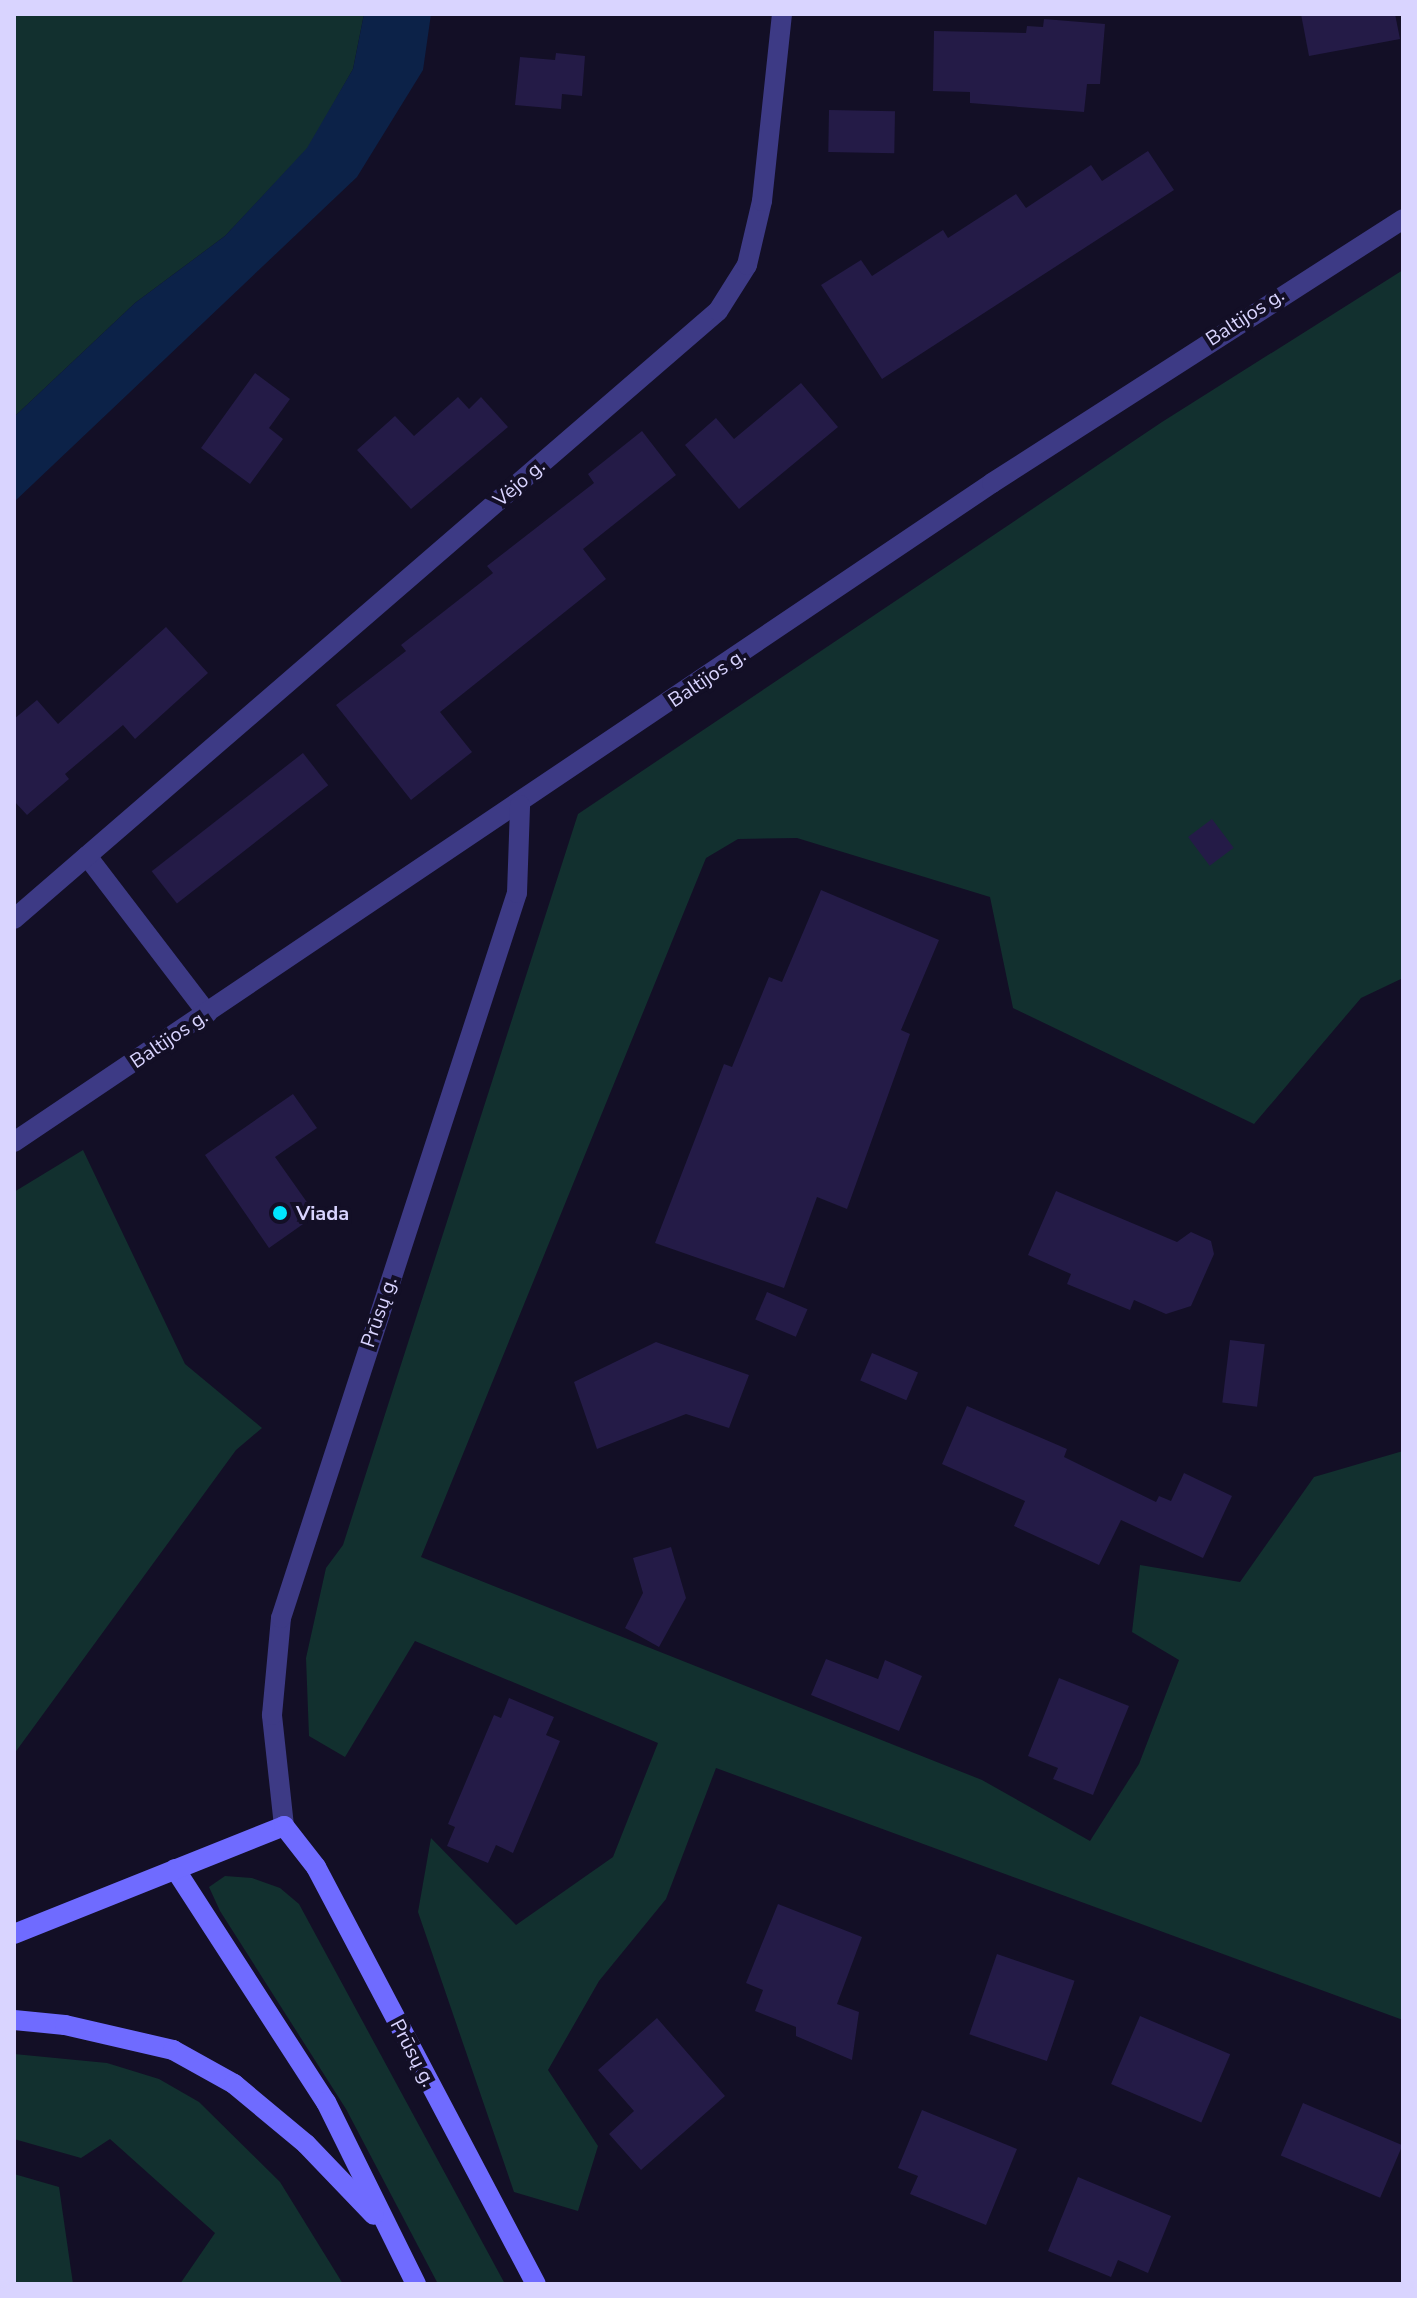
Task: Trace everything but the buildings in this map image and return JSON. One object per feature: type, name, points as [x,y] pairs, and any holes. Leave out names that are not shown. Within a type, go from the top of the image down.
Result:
[{"type":"main road","points":[[14,1934],[284,1826]]},
{"type":"main road","name":"Prūsų g.","points":[[284,1826],[316,1867],[536,2284]]},
{"type":"main road","points":[[175,1869],[326,2102],[416,2284]]},
{"type":"main road","points":[[14,2020],[65,2025],[173,2050],[234,2084],[306,2144],[386,2227]]},
{"type":"street","name":"Vėjo g.","points":[[14,919],[718,311],[747,265],[762,201],[782,14]]},
{"type":"street","name":"Baltijos g.","points":[[14,1142],[520,805],[992,483],[1403,219]]},
{"type":"street","name":"Prūsų g.","points":[[284,1826],[272,1715],[281,1618],[517,893],[520,805]]},
{"type":"street","points":[[87,856],[207,1013]]},
{"type":"green space","points":[[14,14],[364,14],[353,69],[308,148],[225,236],[135,303],[14,417]]},
{"type":"green space","points":[[1403,270],[1403,978],[1361,998],[1254,1124],[1013,1008],[990,897],[797,838],[738,839],[706,858],[421,1557],[982,1780],[1090,1841],[1139,1764],[1179,1660],[1132,1632],[1140,1565],[1240,1582],[1314,1477],[1403,1451],[1403,2020],[716,1768],[666,1899],[599,1981],[548,2070],[598,2146],[578,2211],[514,2192],[418,1912],[431,1838],[516,1925],[613,1857],[658,1743],[415,1641],[345,1757],[309,1736],[306,1658],[326,1568],[343,1545],[578,814],[1162,422]]},
{"type":"green space","points":[[83,1150],[185,1364],[262,1428],[236,1450],[14,1754],[14,1192]]},
{"type":"green space","points":[[225,1876],[252,1878],[280,1888],[299,1904],[505,2284],[438,2284],[346,2109],[220,1911],[209,1887]]},
{"type":"green space","points":[[14,2054],[107,2063],[159,2079],[199,2102],[280,2182],[343,2284],[180,2284],[215,2233],[110,2139],[81,2158],[14,2139]]},
{"type":"green space","points":[[14,2174],[59,2187],[73,2284],[14,2284]]},
{"type":"water","points":[[364,14],[431,14],[423,70],[357,177],[14,502],[14,417],[135,303],[225,236],[307,148],[353,69]]},
{"type":"place","name":"Viada","points":[[280,1213]]}]
